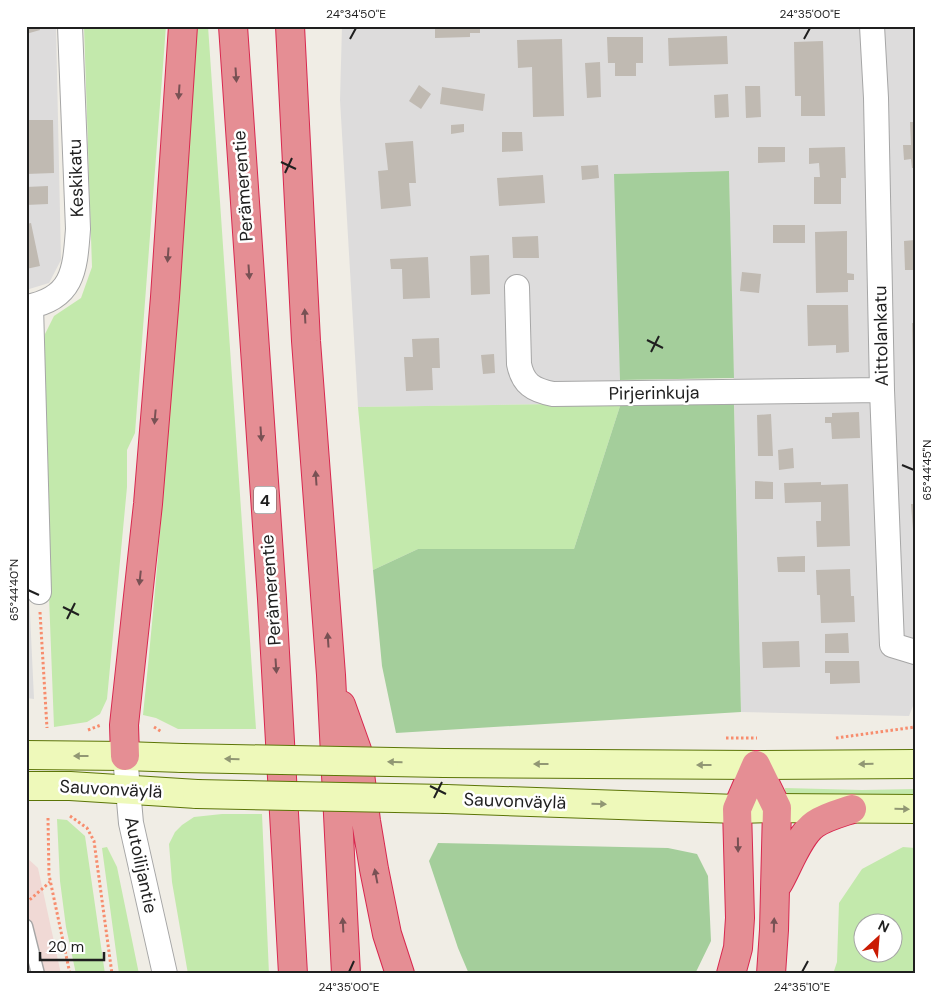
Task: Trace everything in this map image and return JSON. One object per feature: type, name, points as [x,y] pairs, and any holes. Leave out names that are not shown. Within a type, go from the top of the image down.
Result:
[{"type":"highway","points":[[125,756],[124,725],[148,504],[165,297],[183,26]]},
{"type":"highway","name":"Perämerentie","points":[[233,26],[271,589],[294,974]]},
{"type":"highway","points":[[290,26],[306,340],[331,676],[346,974]]},
{"type":"highway","points":[[331,676],[357,750],[374,869],[388,934],[400,974]]},
{"type":"highway","points":[[756,765],[777,808],[776,890],[771,974]]},
{"type":"highway","points":[[731,974],[738,948],[740,918],[737,809],[756,765]]},
{"type":"highway","points":[[776,890],[810,827],[817,822],[852,809]]},
{"type":"main road","name":"Sauvonväylä","points":[[26,755],[444,763],[915,764]]},
{"type":"main road","name":"Sauvonväylä","points":[[26,786],[127,789],[197,794],[446,799],[737,809],[915,809]]},
{"type":"street","name":"Keskikatu","points":[[29,306],[51,300],[60,294],[70,277],[76,260],[78,228],[70,26]]},
{"type":"street","name":"Aittolankatu","points":[[872,26],[876,98],[882,390],[892,645],[915,652]]},
{"type":"street","name":"Pirjerinkuja","points":[[517,287],[518,364],[521,374],[530,385],[545,392],[553,394],[882,390]]},
{"type":"street","points":[[29,306],[39,592]]},
{"type":"street","name":"Autoilijantie","points":[[125,756],[131,823],[165,974]]},
{"type":"lane","points":[[26,926],[38,974]]},
{"type":"path","points":[[39,592],[47,728]]},
{"type":"path","points":[[830,739],[915,727]]},
{"type":"path","points":[[70,816],[87,828],[94,841],[112,974]]},
{"type":"path","points":[[48,818],[51,882],[70,974]]},
{"type":"path","points":[[26,903],[51,882]]},
{"type":"shaded area","points":[[26,26],[56,26],[61,260],[49,283],[26,290]]},
{"type":"shaded area","points":[[342,26],[915,26],[915,701],[909,716],[741,712],[729,171],[615,174],[621,403],[358,407],[340,100]]},
{"type":"shaded area","points":[[26,528],[34,699],[26,698]]},
{"type":"shaded area","points":[[26,857],[38,868],[61,974],[26,974]]},
{"type":"green space","points":[[84,26],[166,26],[135,433],[127,450],[127,487],[107,699],[100,714],[87,722],[54,727],[40,360],[45,334],[54,316],[81,298],[92,267]]},
{"type":"green space","points":[[195,26],[208,26],[256,729],[178,729],[156,718],[143,715],[166,457]]},
{"type":"green space","points":[[729,171],[734,378],[620,380],[614,174]]},
{"type":"green space","points":[[621,403],[574,549],[418,549],[373,570],[358,407]]},
{"type":"green space","points":[[621,403],[734,404],[741,712],[396,733],[382,666],[373,570],[418,549],[574,549]]},
{"type":"green space","points":[[785,788],[915,789],[915,797],[785,794]]},
{"type":"green space","points":[[222,814],[262,814],[269,974],[188,974],[172,882],[169,844],[175,832],[194,817]]},
{"type":"green space","points":[[57,819],[67,820],[85,836],[105,974],[76,974],[66,927],[60,881]]},
{"type":"green space","points":[[438,843],[668,848],[697,854],[708,876],[711,941],[695,974],[469,974],[458,948],[429,861]]},
{"type":"green space","points":[[107,847],[117,867],[139,974],[119,974],[102,848]]},
{"type":"green space","points":[[903,847],[915,848],[915,974],[833,974],[837,962],[839,903],[862,869]]},
{"type":"building","points":[[26,26],[39,26],[40,30],[26,34]]},
{"type":"building","points":[[435,26],[480,26],[480,33],[470,33],[470,37],[435,38]]},
{"type":"building","points":[[727,36],[728,64],[669,66],[668,38]]},
{"type":"building","points":[[607,37],[643,37],[643,63],[636,63],[636,76],[615,76],[615,63],[608,63]]},
{"type":"building","points":[[562,39],[564,116],[533,117],[532,67],[518,68],[517,40]]},
{"type":"building","points":[[823,41],[825,116],[801,116],[801,96],[795,96],[794,42]]},
{"type":"building","points":[[600,62],[601,97],[587,98],[585,63]]},
{"type":"building","points":[[419,85],[431,94],[421,109],[409,101]]},
{"type":"building","points":[[745,86],[760,86],[761,117],[746,118]]},
{"type":"building","points":[[442,87],[485,94],[483,111],[440,104]]},
{"type":"building","points":[[728,94],[729,117],[715,118],[714,95]]},
{"type":"building","points":[[26,120],[53,120],[54,173],[26,174]]},
{"type":"building","points":[[910,122],[915,122],[915,168],[912,168],[911,159],[904,160],[903,145],[911,145]]},
{"type":"building","points":[[464,124],[464,132],[451,134],[451,125]]},
{"type":"building","points":[[502,132],[522,132],[523,151],[502,152]]},
{"type":"building","points":[[413,141],[416,183],[409,183],[411,206],[381,209],[378,171],[388,170],[385,143]]},
{"type":"building","points":[[758,147],[785,147],[785,162],[758,163]]},
{"type":"building","points":[[845,147],[846,178],[841,178],[841,204],[814,204],[814,177],[820,177],[819,163],[809,164],[809,148]]},
{"type":"building","points":[[598,165],[599,178],[582,180],[581,166]]},
{"type":"building","points":[[543,175],[545,203],[499,206],[497,178]]},
{"type":"building","points":[[48,186],[48,204],[26,205],[26,187]]},
{"type":"building","points":[[31,223],[40,266],[26,269],[26,224]]},
{"type":"building","points":[[773,225],[805,225],[805,243],[773,243]]},
{"type":"building","points":[[847,231],[847,273],[854,274],[854,280],[848,280],[848,292],[816,293],[815,232]]},
{"type":"building","points":[[538,236],[539,258],[513,258],[512,237]]},
{"type":"building","points":[[915,240],[915,270],[905,270],[904,241]]},
{"type":"building","points":[[489,255],[490,294],[471,295],[470,256]]},
{"type":"building","points":[[428,257],[430,298],[403,299],[402,269],[391,269],[390,259]]},
{"type":"building","points":[[742,272],[761,274],[759,293],[740,291]]},
{"type":"building","points":[[807,305],[848,305],[849,352],[836,353],[836,345],[808,346]]},
{"type":"building","points":[[912,323],[915,323],[915,367],[913,367]]},
{"type":"building","points":[[439,338],[440,368],[432,368],[433,390],[406,391],[404,357],[413,357],[412,339]]},
{"type":"building","points":[[494,354],[495,373],[483,374],[481,355]]},
{"type":"building","points":[[859,412],[860,438],[832,439],[831,423],[825,423],[825,417],[832,417],[832,413]]},
{"type":"building","points":[[771,414],[773,456],[758,456],[757,415]]},
{"type":"building","points":[[793,448],[794,468],[779,470],[778,450]]},
{"type":"building","points":[[755,481],[773,482],[773,499],[755,499]]},
{"type":"building","points":[[821,482],[821,485],[848,484],[850,546],[817,547],[816,521],[821,521],[821,502],[785,503],[784,483]]},
{"type":"building","points":[[911,504],[915,504],[915,530],[913,530]]},
{"type":"building","points":[[805,556],[805,572],[778,572],[777,557]]},
{"type":"building","points":[[850,569],[851,596],[854,596],[855,622],[821,623],[820,595],[817,595],[816,570]]},
{"type":"building","points":[[848,633],[849,653],[825,653],[825,634]]},
{"type":"building","points":[[799,641],[800,667],[763,668],[762,642]]},
{"type":"building","points":[[825,661],[859,661],[860,683],[830,684],[830,673],[825,673]]}]
